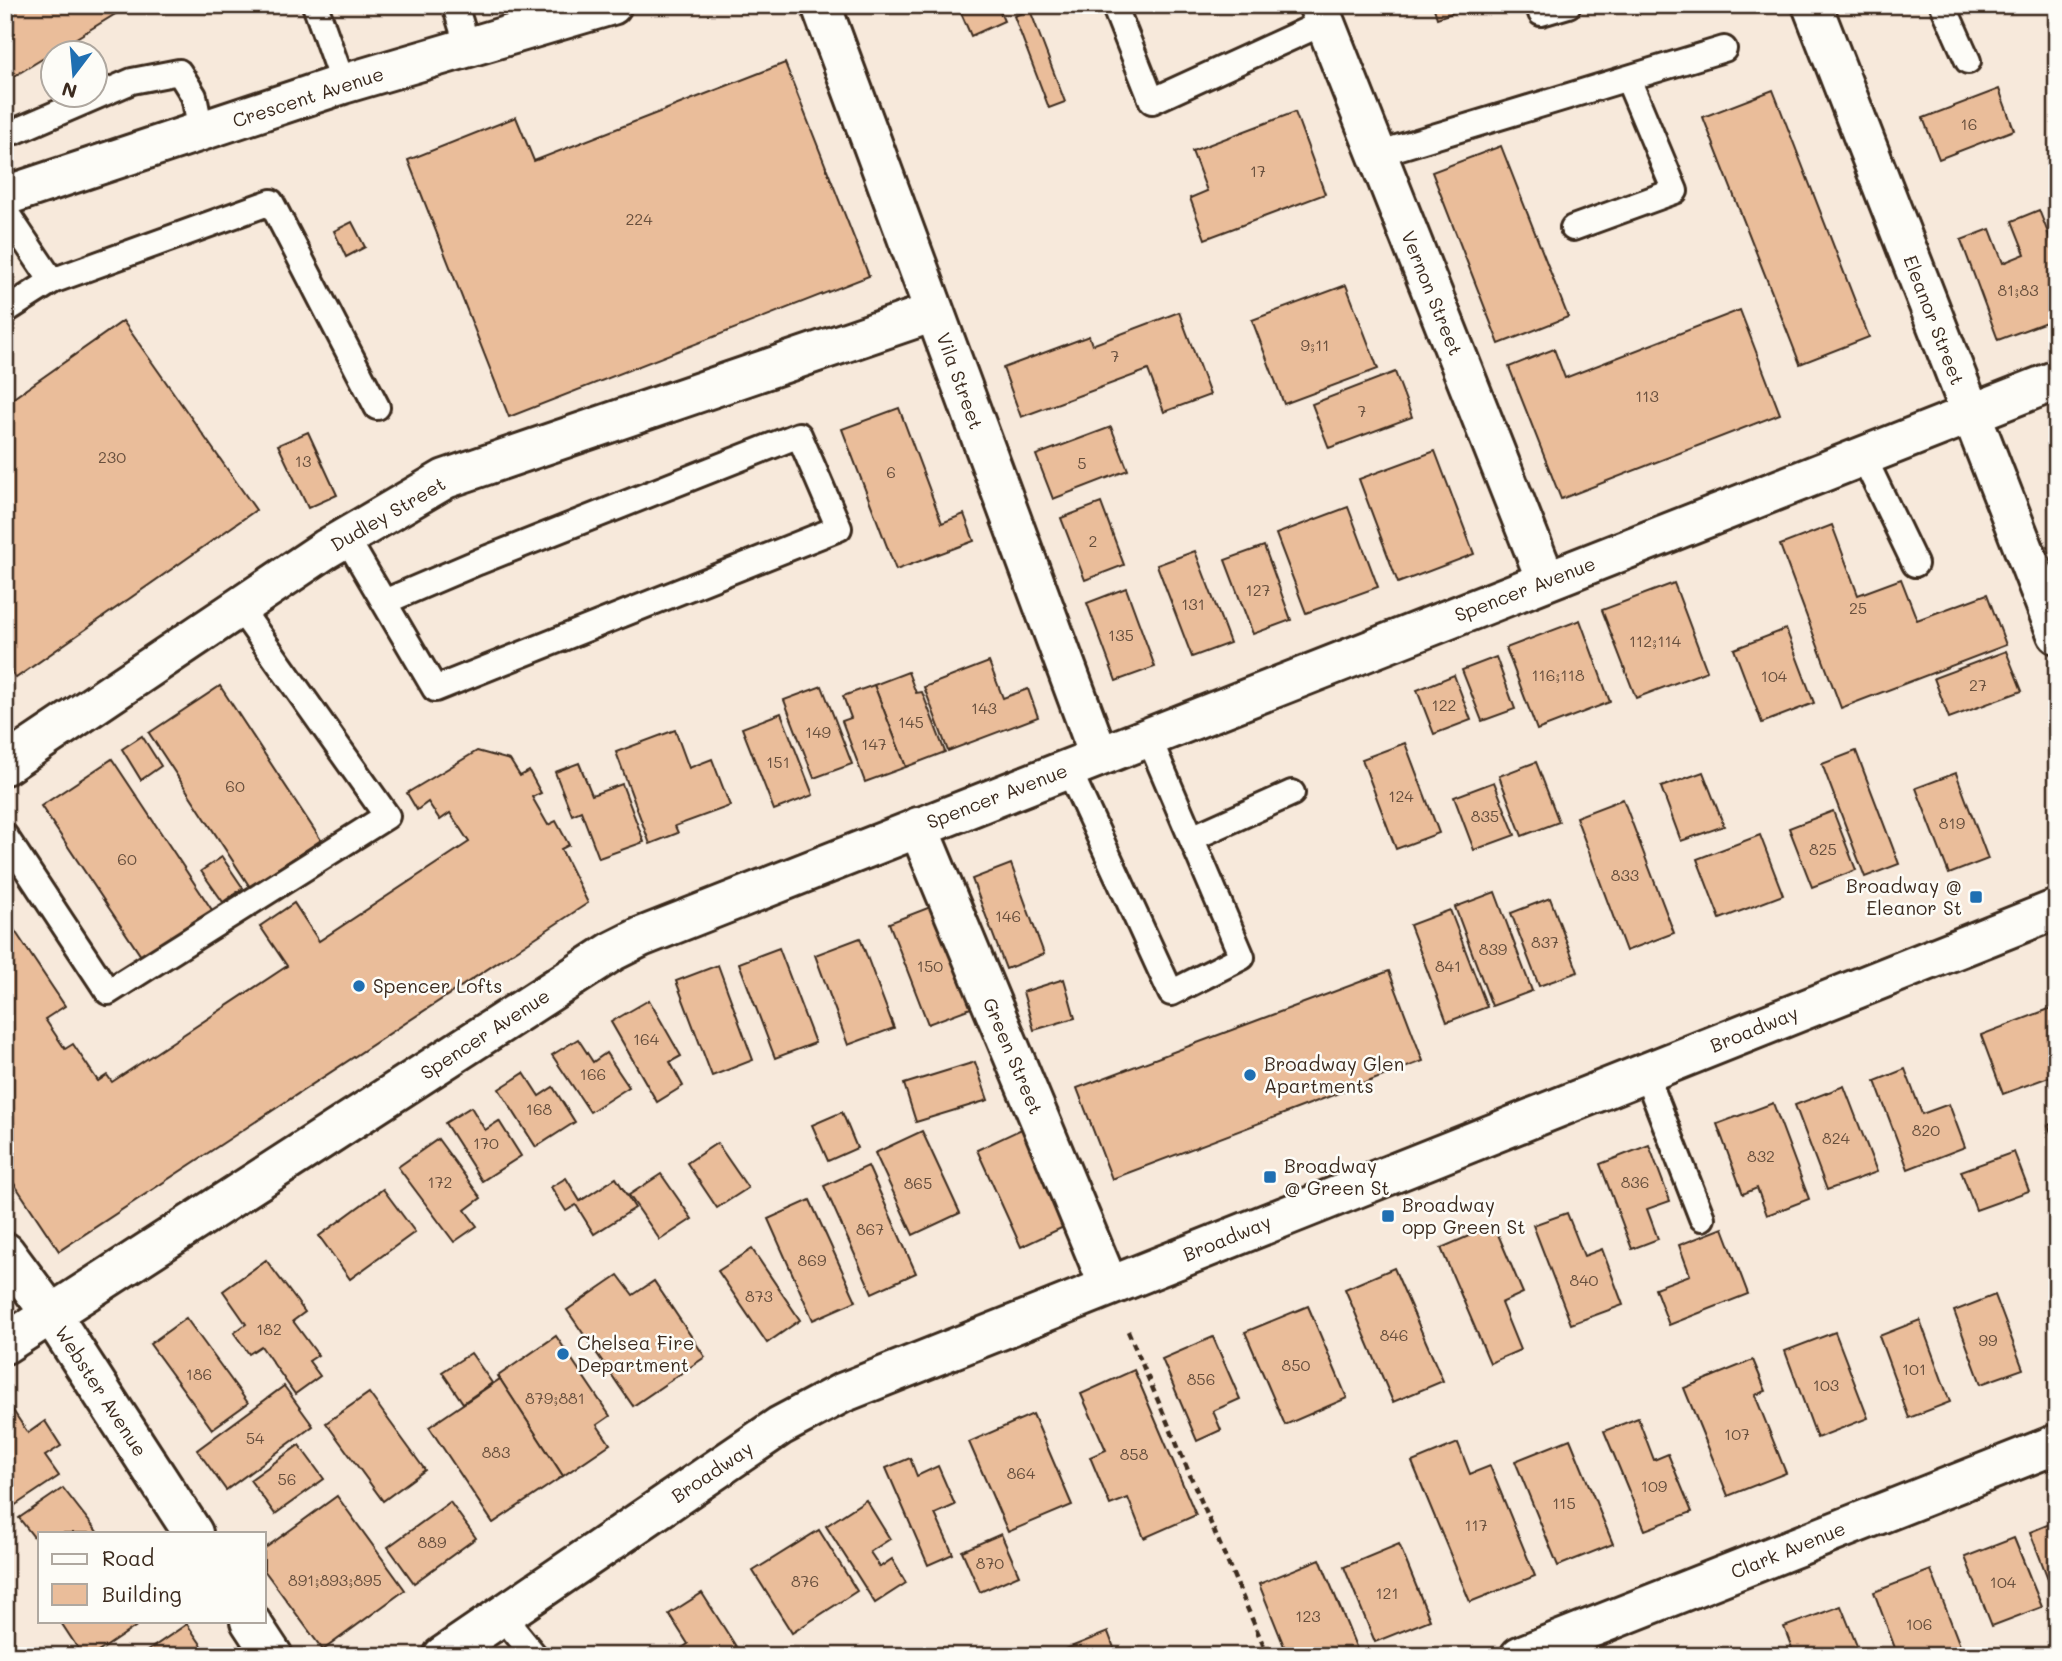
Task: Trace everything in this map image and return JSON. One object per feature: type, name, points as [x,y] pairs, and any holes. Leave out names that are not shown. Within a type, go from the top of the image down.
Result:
[{"type":"street","name":"Crescent Avenue","points":[[5,196],[343,84],[612,5]]},
{"type":"street","name":"Vila Street","points":[[821,5],[934,312],[1083,762]]},
{"type":"street","name":"Eleanor Street","points":[[1812,5],[2057,634]]},
{"type":"street","name":"Vernon Street","points":[[1321,14],[1546,580]]},
{"type":"street","name":"Dudley Street","points":[[5,765],[346,537],[445,479],[934,312]]},
{"type":"street","name":"Spencer Avenue","points":[[5,1344],[613,951],[668,925],[2057,380]]},
{"type":"street","name":"Green Street","points":[[918,827],[1109,1286]]},
{"type":"street","name":"Broadway","points":[[443,1656],[780,1426],[877,1378],[2057,909]]},
{"type":"street","name":"Webster Avenue","points":[[5,1252],[51,1314],[192,1532]]},
{"type":"street","name":"Clark Avenue","points":[[1520,1656],[2057,1444]]},
{"type":"street","points":[[251,1622],[273,1656]]},
{"type":"lane","points":[[315,5],[343,84]]},
{"type":"lane","points":[[455,5],[468,48]]},
{"type":"lane","points":[[1114,5],[1152,101],[1321,14]]},
{"type":"lane","points":[[1541,13],[1568,5]]},
{"type":"lane","points":[[1943,5],[1968,61]]},
{"type":"lane","points":[[1377,154],[1724,50]]},
{"type":"lane","points":[[16,131],[132,81],[179,72],[194,96],[201,131]]},
{"type":"lane","points":[[1573,228],[1675,191],[1628,79]]},
{"type":"lane","points":[[5,311],[52,281],[271,202],[377,407]]},
{"type":"lane","points":[[5,211],[52,281]]},
{"type":"lane","points":[[346,537],[384,603],[435,689],[839,528],[799,435],[478,562],[384,603]]},
{"type":"lane","points":[[1863,456],[1915,564]]},
{"type":"lane","points":[[5,836],[108,992],[387,816],[239,607]]},
{"type":"lane","points":[[1083,762],[1171,993],[1242,957],[1149,736]]},
{"type":"lane","points":[[1192,838],[1292,793]]},
{"type":"lane","points":[[1645,1072],[1702,1218]]},
{"type":"lane","points":[[502,1616],[535,1656]]},
{"type":"path","points":[[1128,1331],[1268,1656]]},
{"type":"building","points":[[19,5],[130,5],[76,38],[38,38],[38,62],[8,80],[5,76],[5,14]]},
{"type":"building","points":[[978,5],[997,5],[1004,21],[971,36],[961,13]]},
{"type":"building","points":[[1433,5],[1476,5],[1437,18]]},
{"type":"building","points":[[1030,10],[1065,102],[1049,108],[1014,16]]},
{"type":"building","points":[[785,63],[869,276],[509,417],[408,160],[516,117],[534,161]]},
{"type":"building","points":[[1999,89],[2014,130],[1939,159],[1923,118]]},
{"type":"building","points":[[1773,90],[1869,337],[1800,364],[1703,117]]},
{"type":"building","points":[[1295,112],[1325,194],[1205,239],[1190,198],[1207,191],[1192,151]]},
{"type":"building","points":[[1501,146],[1568,317],[1499,344],[1432,172]]},
{"type":"building","points":[[2039,210],[2057,256],[2057,318],[1998,340],[1961,240],[1990,229],[2003,263],[2025,254],[2012,221]]},
{"type":"building","points":[[352,222],[365,247],[346,257],[334,231]]},
{"type":"building","points":[[1346,285],[1378,369],[1284,404],[1252,320]]},
{"type":"building","points":[[1740,310],[1780,414],[1561,499],[1509,367],[1554,349],[1565,378]]},
{"type":"building","points":[[1179,312],[1210,395],[1164,412],[1148,370],[1021,417],[1003,368],[1089,336],[1092,345]]},
{"type":"building","points":[[123,321],[256,510],[16,678],[5,662],[5,404]]},
{"type":"building","points":[[1395,372],[1412,417],[1329,448],[1312,404]]},
{"type":"building","points":[[899,408],[942,523],[964,514],[974,541],[896,570],[842,429]]},
{"type":"building","points":[[1111,427],[1128,470],[1053,499],[1036,455]]},
{"type":"building","points":[[308,432],[337,495],[308,508],[278,445]]},
{"type":"building","points":[[1435,451],[1474,554],[1398,583],[1359,479]]},
{"type":"building","points":[[1101,503],[1124,565],[1085,580],[1061,518]]},
{"type":"building","points":[[1348,507],[1378,587],[1306,613],[1276,534]]},
{"type":"building","points":[[1832,525],[1858,595],[1901,579],[1917,620],[1987,594],[2006,645],[1841,708],[1780,545]]},
{"type":"building","points":[[1264,546],[1291,620],[1253,634],[1225,560]]},
{"type":"building","points":[[1195,551],[1230,643],[1192,657],[1157,565]]},
{"type":"building","points":[[1674,583],[1707,671],[1636,698],[1602,610]]},
{"type":"building","points":[[1126,588],[1155,667],[1116,681],[1087,603]]},
{"type":"building","points":[[1580,620],[1610,702],[1537,730],[1506,648]]},
{"type":"building","points":[[1786,629],[1814,703],[1762,723],[1734,649]]},
{"type":"building","points":[[2006,651],[2022,691],[1949,718],[1934,678]]},
{"type":"building","points":[[1496,657],[1515,709],[1482,721],[1462,670]]},
{"type":"building","points":[[989,662],[1003,698],[1028,689],[1038,717],[948,751],[924,687]]},
{"type":"building","points":[[908,672],[916,693],[922,692],[945,752],[906,767],[874,685]]},
{"type":"building","points":[[1454,675],[1471,720],[1434,734],[1417,690]]},
{"type":"building","points":[[874,685],[906,767],[865,782],[842,721],[851,718],[843,696]]},
{"type":"building","points":[[220,686],[321,840],[250,887],[149,733]]},
{"type":"building","points":[[822,686],[852,764],[814,778],[784,700]]},
{"type":"building","points":[[781,713],[813,795],[774,810],[742,728]]},
{"type":"building","points":[[675,730],[689,768],[712,759],[730,806],[675,826],[678,833],[650,844],[616,752]]},
{"type":"building","points":[[142,736],[161,766],[141,780],[122,749]]},
{"type":"building","points":[[1405,743],[1439,833],[1396,849],[1362,759]]},
{"type":"building","name":"Spencer Lofts","points":[[477,751],[510,760],[520,776],[529,771],[541,793],[532,797],[548,825],[556,821],[569,845],[561,849],[588,903],[59,1251],[5,1170],[5,933],[13,928],[65,1006],[45,1019],[65,1049],[73,1044],[98,1081],[107,1075],[112,1082],[287,966],[260,926],[294,903],[319,941],[469,842],[450,813],[440,820],[428,802],[417,810],[407,793]]},
{"type":"building","points":[[1856,751],[1899,864],[1865,877],[1822,764]]},
{"type":"building","points":[[112,759],[214,913],[143,959],[41,806]]},
{"type":"building","points":[[1536,762],[1559,822],[1522,836],[1499,776]]},
{"type":"building","points":[[579,763],[592,795],[622,784],[644,842],[599,858],[581,811],[572,815],[555,772]]},
{"type":"building","points":[[1703,772],[1724,826],[1681,841],[1661,787]]},
{"type":"building","points":[[1956,773],[1988,859],[1949,874],[1916,788]]},
{"type":"building","points":[[1494,782],[1515,835],[1474,850],[1454,797]]},
{"type":"building","points":[[1623,799],[1674,933],[1626,951],[1576,817]]},
{"type":"building","points":[[1833,811],[1856,870],[1812,887],[1789,828]]},
{"type":"building","points":[[1760,835],[1783,895],[1720,919],[1697,859]]},
{"type":"building","points":[[222,857],[243,888],[223,902],[201,871]]},
{"type":"building","points":[[1011,864],[1044,954],[1006,969],[972,879]]},
{"type":"building","points":[[1495,892],[1532,991],[1492,1006],[1455,907]]},
{"type":"building","points":[[1550,898],[1578,972],[1539,986],[1511,913]]},
{"type":"building","points":[[933,906],[971,1008],[928,1024],[889,923]]},
{"type":"building","points":[[1450,910],[1487,1007],[1447,1022],[1410,925]]},
{"type":"building","points":[[860,938],[894,1028],[848,1045],[815,955]]},
{"type":"building","points":[[779,948],[815,1043],[775,1058],[739,963]]},
{"type":"building","points":[[718,965],[753,1060],[712,1076],[676,981]]},
{"type":"building","name":"Broadway Glen Apartments","points":[[1389,971],[1423,1061],[1112,1179],[1077,1088]]},
{"type":"building","points":[[1064,979],[1075,1018],[1034,1030],[1023,992]]},
{"type":"building","points":[[649,1000],[681,1056],[670,1062],[683,1086],[657,1102],[611,1022]]},
{"type":"building","points":[[2057,1006],[2057,1074],[2003,1094],[1981,1035]]},
{"type":"building","points":[[578,1039],[593,1062],[606,1053],[629,1087],[590,1112],[552,1055]]},
{"type":"building","points":[[975,1062],[988,1100],[916,1122],[904,1084]]},
{"type":"building","points":[[1905,1069],[1922,1114],[1949,1104],[1965,1147],[1908,1169],[1875,1081]]},
{"type":"building","points":[[524,1073],[539,1096],[553,1087],[575,1122],[536,1147],[499,1089]]},
{"type":"building","points":[[1844,1086],[1877,1172],[1827,1190],[1795,1105]]},
{"type":"building","points":[[1773,1103],[1809,1199],[1767,1215],[1757,1188],[1743,1194],[1717,1124]]},
{"type":"building","points":[[471,1107],[485,1130],[499,1121],[521,1156],[482,1181],[445,1123]]},
{"type":"building","points":[[842,1112],[857,1148],[828,1161],[812,1125]]},
{"type":"building","points":[[2057,1122],[2057,1147],[2048,1125]]},
{"type":"building","points":[[1026,1127],[1070,1224],[1021,1247],[977,1150]]},
{"type":"building","points":[[922,1131],[960,1213],[913,1235],[875,1153]]},
{"type":"building","points":[[438,1139],[481,1198],[465,1210],[477,1226],[454,1242],[398,1167]]},
{"type":"building","points":[[717,1143],[748,1188],[717,1208],[687,1163]]},
{"type":"building","points":[[1649,1145],[1670,1201],[1647,1209],[1658,1239],[1632,1249],[1600,1164]]},
{"type":"building","points":[[2014,1152],[2029,1191],[1976,1210],[1961,1171]]},
{"type":"building","points":[[868,1166],[916,1273],[872,1293],[824,1186]]},
{"type":"building","points":[[661,1174],[692,1219],[660,1240],[629,1195]]},
{"type":"building","points":[[566,1178],[580,1201],[616,1178],[635,1208],[594,1234],[576,1205],[566,1211],[551,1187]]},
{"type":"building","points":[[383,1189],[415,1232],[350,1279],[319,1236]]},
{"type":"building","points":[[810,1200],[856,1301],[813,1320],[768,1219]]},
{"type":"building","points":[[1567,1213],[1584,1256],[1602,1249],[1623,1305],[1571,1324],[1533,1225]]},
{"type":"building","points":[[1494,1225],[1523,1293],[1501,1303],[1520,1350],[1490,1363],[1441,1248]]},
{"type":"building","points":[[1723,1228],[1748,1294],[1669,1325],[1655,1288],[1690,1275],[1679,1245]]},
{"type":"building","points":[[752,1249],[800,1320],[767,1343],[718,1271]]},
{"type":"building","points":[[266,1260],[305,1312],[293,1321],[318,1355],[309,1361],[320,1376],[295,1394],[261,1346],[249,1354],[234,1333],[246,1324],[223,1291]]},
{"type":"building","points":[[1394,1268],[1443,1381],[1393,1402],[1345,1289]]},
{"type":"building","points":[[618,1275],[633,1295],[654,1281],[705,1357],[633,1406],[567,1310]]},
{"type":"building","points":[[1995,1295],[2023,1369],[1981,1384],[1954,1311]]},
{"type":"building","points":[[1308,1306],[1347,1398],[1285,1425],[1245,1332]]},
{"type":"building","points":[[186,1318],[248,1403],[212,1429],[150,1344]]},
{"type":"building","points":[[1920,1320],[1950,1402],[1909,1418],[1879,1336]]},
{"type":"building","points":[[1835,1332],[1868,1418],[1817,1438],[1785,1351]]},
{"type":"building","points":[[556,1336],[610,1416],[597,1425],[610,1444],[563,1476],[498,1376]]},
{"type":"building","points":[[1213,1337],[1240,1399],[1213,1411],[1221,1430],[1197,1441],[1162,1359]]},
{"type":"building","points":[[471,1353],[492,1383],[463,1403],[442,1372]]},
{"type":"building","points":[[1753,1360],[1766,1391],[1755,1395],[1786,1473],[1728,1496],[1684,1388]]},
{"type":"building","points":[[1134,1370],[1196,1515],[1144,1538],[1128,1498],[1110,1505],[1090,1457],[1106,1450],[1081,1394]]},
{"type":"building","points":[[500,1379],[563,1476],[493,1523],[429,1427]]},
{"type":"building","points":[[284,1386],[313,1426],[226,1490],[197,1450]]},
{"type":"building","points":[[369,1393],[425,1470],[383,1501],[326,1423]]},
{"type":"building","points":[[12,1409],[28,1433],[45,1421],[61,1446],[45,1456],[59,1476],[5,1512],[5,1414]]},
{"type":"building","points":[[1033,1414],[1072,1505],[1008,1532],[969,1442]]},
{"type":"building","points":[[1638,1418],[1654,1460],[1668,1454],[1692,1512],[1645,1530],[1604,1431]]},
{"type":"building","points":[[1570,1439],[1613,1544],[1558,1566],[1515,1461]]},
{"type":"building","points":[[1458,1443],[1470,1474],[1490,1466],[1535,1576],[1470,1602],[1412,1462]]},
{"type":"building","points":[[299,1445],[324,1479],[275,1514],[250,1480]]},
{"type":"building","points":[[910,1458],[917,1476],[938,1466],[955,1505],[935,1514],[953,1554],[928,1565],[886,1468]]},
{"type":"building","points":[[63,1488],[97,1532],[38,1532],[38,1542],[19,1518]]},
{"type":"building","points":[[337,1496],[405,1590],[323,1650],[266,1573],[266,1548]]},
{"type":"building","points":[[866,1500],[890,1539],[870,1552],[880,1567],[892,1559],[906,1583],[875,1603],[826,1526]]},
{"type":"building","points":[[450,1502],[476,1538],[414,1583],[388,1547]]},
{"type":"building","points":[[2057,1521],[2057,1602],[2030,1532]]},
{"type":"building","points":[[819,1530],[857,1591],[792,1633],[753,1571]]},
{"type":"building","points":[[1001,1534],[1019,1575],[980,1592],[962,1551]]},
{"type":"building","points":[[2014,1538],[2042,1607],[1992,1626],[1965,1557]]},
{"type":"building","points":[[1399,1544],[1430,1620],[1375,1642],[1344,1567]]},
{"type":"building","points":[[1320,1559],[1357,1649],[1341,1656],[1288,1656],[1259,1584]]},
{"type":"building","points":[[1931,1570],[1964,1656],[1898,1656],[1874,1592]]},
{"type":"building","points":[[702,1593],[742,1656],[683,1656],[679,1650],[688,1644],[669,1614]]},
{"type":"building","points":[[1841,1606],[1861,1656],[1795,1656],[1784,1627]]},
{"type":"building","points":[[61,1622],[143,1622],[92,1656],[83,1656]]},
{"type":"building","points":[[187,1624],[209,1656],[140,1656]]},
{"type":"building","points":[[1108,1632],[1117,1656],[1065,1656],[1063,1650]]},
{"type":"place","name":"Broadway @ Eleanor St","points":[[1976,897]]},
{"type":"place","name":"Spencer Lofts","points":[[359,986]]},
{"type":"place","name":"Broadway Glen Apartments","points":[[1250,1075]]},
{"type":"place","name":"Broadway @ Green St","points":[[1270,1177]]},
{"type":"place","name":"Broadway opp Green St","points":[[1388,1216]]},
{"type":"place","name":"Chelsea Fire Department","points":[[563,1354]]}]
